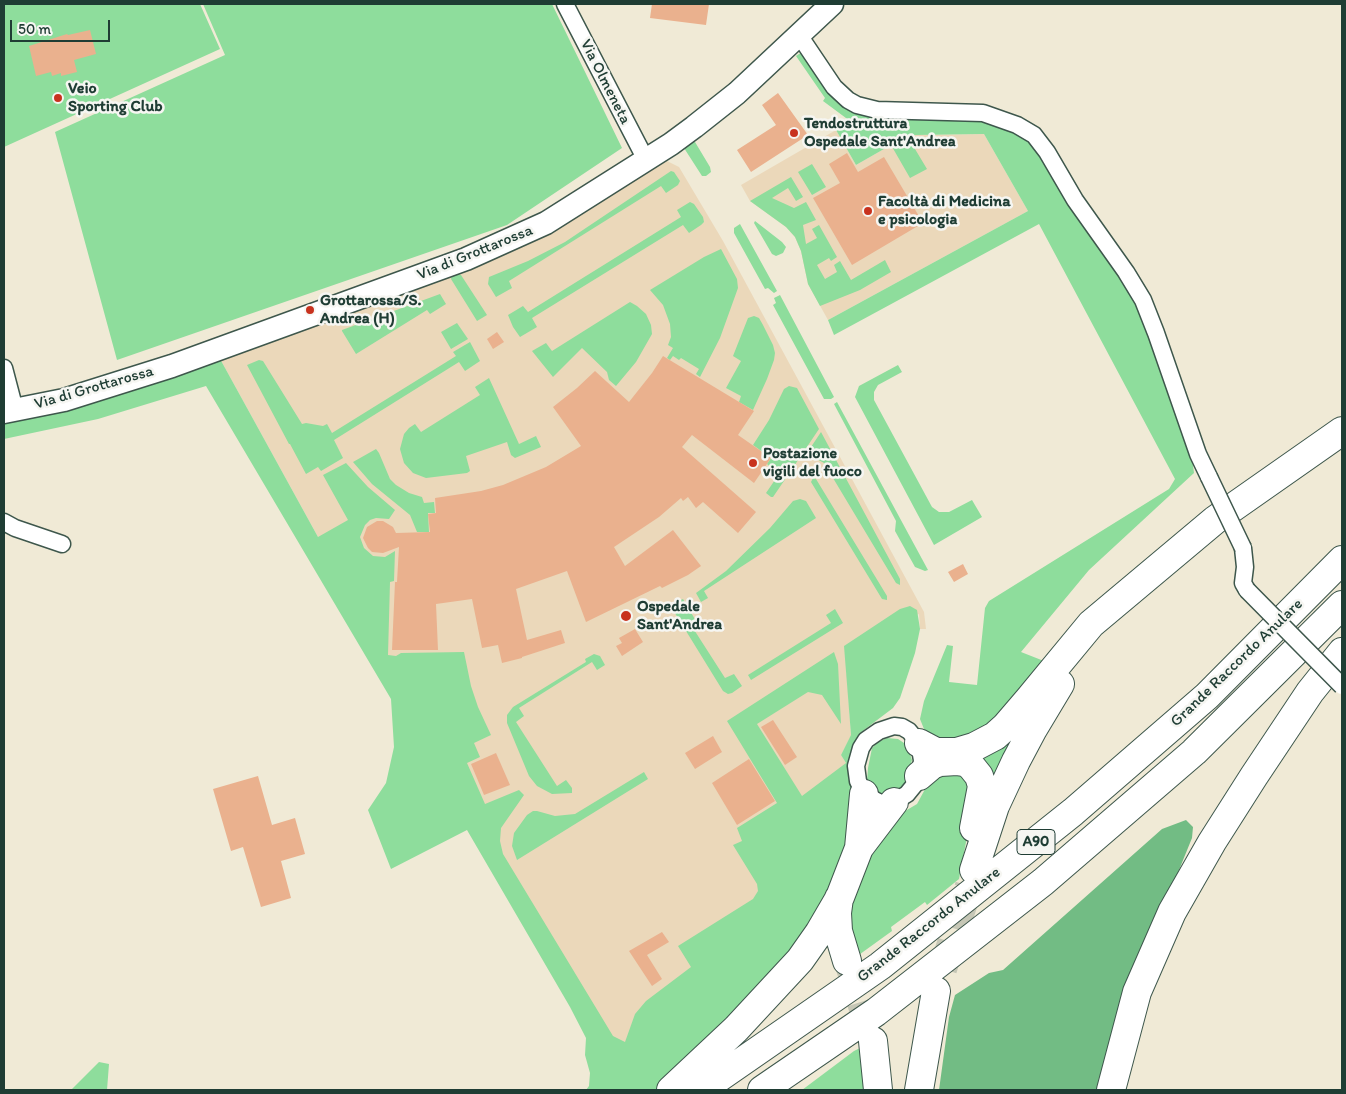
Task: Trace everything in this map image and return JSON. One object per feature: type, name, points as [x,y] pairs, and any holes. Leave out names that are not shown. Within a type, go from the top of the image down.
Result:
[{"type":"highway","points":[[919,743],[936,752],[957,752],[974,747],[994,736],[1005,727],[1091,624],[1215,520],[1342,431]]},
{"type":"highway","name":"Grande Raccordo Anulare","points":[[701,1090],[880,966],[1073,812],[1207,696],[1342,560]]},
{"type":"highway","points":[[919,776],[932,765],[949,760],[965,762],[976,771],[982,786],[973,833],[974,868],[995,806],[1049,700],[1079,656],[1140,583]]},
{"type":"highway","name":"Grande Raccordo Anulare","points":[[762,1090],[876,1012],[1042,882],[1194,752],[1342,605]]},
{"type":"highway","points":[[1111,1090],[1138,992],[1172,912],[1212,842],[1254,776],[1310,692],[1342,652]]},
{"type":"highway","points":[[859,848],[864,794]]},
{"type":"highway","points":[[671,1090],[736,1029],[800,960],[840,896],[859,848],[894,802]]},
{"type":"highway","points":[[840,896],[837,913],[838,931],[847,960]]},
{"type":"highway","points":[[919,1090],[936,991]]},
{"type":"highway","points":[[784,1090],[876,1012]]},
{"type":"highway","points":[[873,1041],[878,1090]]},
{"type":"street","name":"Via Olmeneta","points":[[565,4],[646,160]]},
{"type":"street","name":"Via di Grottarossa","points":[[9,411],[64,400],[172,366],[466,259],[546,223],[681,137],[736,93],[832,4]]},
{"type":"street","points":[[799,35],[831,83],[848,100],[856,105],[877,110],[984,113],[1017,124],[1034,135],[1047,152],[1074,200],[1126,272],[1143,300],[1198,454],[1243,548],[1245,567],[1243,582],[1247,590],[1342,686]]},
{"type":"street","points":[[4,368],[9,411]]},
{"type":"street","points":[[4,522],[15,528],[62,544]]},
{"type":"street","points":[[902,727],[909,731],[919,743],[922,760],[919,776],[912,789],[901,799],[894,802],[880,803],[864,794],[858,781],[856,766],[861,748],[872,735],[886,728],[902,727]]},
{"type":"shaded area","points":[[836,130],[856,165],[891,145],[915,135],[984,134],[1028,211],[828,320],[808,284],[801,251],[795,237],[786,227],[750,201],[741,185]]},
{"type":"shaded area","name":"Ospedale Sant'Andrea","points":[[661,158],[679,167],[723,241],[924,612],[926,629],[920,629],[919,614],[845,646],[851,736],[841,755],[846,763],[830,860],[615,1077],[219,357],[422,283]]},
{"type":"green space","name":"Veio Sporting Club","points":[[4,4],[200,4],[220,49],[4,147]]},
{"type":"green space","points":[[203,4],[552,4],[622,148],[507,225],[117,360],[55,132],[225,55]]},
{"type":"green space","points":[[802,52],[843,105],[991,120],[1037,143],[1140,305],[1191,450],[1194,473],[1089,570],[1021,652],[1049,663],[994,725],[947,744],[926,734],[920,719],[924,701],[947,645],[953,646],[949,682],[977,685],[985,608],[989,601],[1169,489],[1175,479],[1039,224],[834,335],[828,320],[1028,211],[984,134],[915,135],[909,139],[927,169],[910,178],[891,145],[856,165],[836,130],[850,121],[823,101],[825,98],[796,56]]},
{"type":"green space","points":[[692,141],[695,142],[710,167],[711,172],[706,176],[702,176],[684,148]]},
{"type":"green space","points":[[812,164],[826,187],[812,195],[798,172]]},
{"type":"green space","points":[[671,171],[674,172],[680,181],[678,185],[666,193],[661,186],[509,281],[512,288],[496,297],[488,284],[489,277],[528,261],[565,242]]},
{"type":"green space","points":[[791,177],[803,197],[796,201],[788,188],[772,198],[794,208],[806,202],[816,220],[803,225],[806,244],[817,238],[812,229],[819,225],[837,257],[831,261],[829,258],[817,265],[825,279],[837,272],[834,265],[840,261],[851,280],[885,260],[891,272],[860,290],[820,306],[808,284],[801,251],[795,237],[786,227],[750,201]]},
{"type":"green space","points":[[690,202],[694,204],[703,217],[704,222],[701,225],[689,233],[683,225],[532,318],[537,327],[520,337],[508,315],[523,306],[528,312],[681,217],[677,210]]},
{"type":"green space","points":[[755,221],[782,242],[786,247],[783,253],[776,256],[772,254],[754,223]]},
{"type":"green space","points":[[740,224],[777,291],[774,293],[768,288],[765,289],[734,233],[734,228]]},
{"type":"green space","points":[[721,249],[737,279],[738,288],[720,338],[700,377],[696,374],[699,369],[681,358],[679,360],[673,356],[670,360],[667,358],[673,348],[668,345],[671,337],[670,324],[663,305],[650,290],[704,257]]},
{"type":"green space","points":[[461,275],[487,315],[477,321],[451,279],[452,276]]},
{"type":"green space","points":[[440,294],[446,304],[430,314],[427,310],[356,354],[342,331],[342,330]]},
{"type":"green space","points":[[780,295],[834,397],[831,399],[824,399],[773,305],[776,303],[774,298]]},
{"type":"green space","points":[[630,302],[646,314],[651,325],[652,334],[636,362],[616,386],[609,380],[607,372],[582,348],[553,377],[532,351],[546,343],[552,351]]},
{"type":"green space","points":[[754,316],[759,318],[763,325],[775,353],[767,379],[753,410],[739,402],[741,396],[726,388],[741,361],[733,356],[748,318]]},
{"type":"green space","points":[[457,323],[468,339],[451,349],[441,332]]},
{"type":"green space","points":[[470,342],[480,361],[465,371],[459,362],[334,440],[343,458],[321,471],[318,467],[306,474],[247,365],[259,360],[263,361],[302,424],[323,426],[327,424],[332,433],[456,356],[453,352]]},
{"type":"green space","points":[[219,357],[318,537],[348,520],[323,475],[346,463],[368,487],[395,510],[389,519],[376,518],[370,520],[365,525],[360,537],[364,548],[373,556],[385,557],[395,551],[394,581],[390,582],[388,655],[464,652],[471,686],[491,735],[474,743],[480,757],[467,763],[485,804],[519,790],[524,795],[501,828],[500,841],[503,854],[613,1036],[625,1042],[635,1014],[646,1001],[691,967],[678,946],[753,899],[758,891],[757,884],[733,845],[742,841],[737,828],[777,803],[727,721],[834,652],[838,664],[841,724],[822,695],[808,692],[757,724],[802,796],[846,763],[841,755],[851,735],[844,646],[900,609],[910,606],[917,610],[920,629],[915,653],[900,698],[893,708],[860,733],[852,750],[848,777],[854,795],[852,833],[811,932],[660,1090],[586,1090],[589,1086],[590,1073],[585,1055],[586,1038],[570,1007],[467,830],[391,869],[368,810],[386,783],[394,747],[391,699],[206,386],[98,419],[4,439],[4,423]]},
{"type":"green space","points":[[898,365],[902,372],[878,385],[874,392],[874,400],[932,507],[939,512],[949,512],[972,500],[982,517],[934,545],[855,397],[859,386]]},
{"type":"green space","points":[[489,378],[519,444],[536,436],[541,447],[515,458],[511,455],[507,442],[466,456],[470,471],[467,473],[426,478],[413,473],[404,463],[400,449],[404,434],[415,424],[421,432],[480,395],[475,387]]},
{"type":"green space","points":[[789,386],[797,388],[819,429],[773,497],[771,497],[766,493],[779,474],[767,464],[771,458],[753,445],[769,420],[784,389]]},
{"type":"green space","points":[[837,402],[928,570],[925,571],[915,567],[895,531],[896,521],[834,404]]},
{"type":"green space","points":[[821,432],[900,579],[900,585],[896,583],[824,463],[815,458],[803,459]]},
{"type":"green space","points":[[376,449],[390,479],[396,485],[409,493],[422,497],[424,503],[434,502],[435,513],[428,513],[429,532],[417,532],[410,515],[372,484],[353,462]]},
{"type":"green space","points":[[813,478],[816,479],[887,596],[887,600],[882,599],[811,482]]},
{"type":"green space","points":[[800,499],[806,501],[816,518],[704,591],[708,598],[701,602],[696,593],[726,571],[770,528],[793,501]]},
{"type":"green space","points":[[683,599],[696,621],[691,625],[725,678],[734,674],[742,686],[732,693],[728,694],[723,691],[670,605]]},
{"type":"green space","points":[[835,609],[843,623],[751,680],[748,675],[831,623],[826,615]]},
{"type":"green space","points":[[594,654],[600,656],[605,665],[597,670],[592,662],[519,708],[524,716],[516,722],[557,786],[566,780],[572,788],[572,793],[552,794],[537,786],[529,776],[507,723],[507,715],[513,707],[586,662],[585,659]]},
{"type":"green space","points":[[1028,713],[986,800],[970,755]]},
{"type":"green space","points":[[887,738],[898,739],[907,745],[912,760],[905,786],[890,795],[880,795],[876,793],[867,781],[868,768],[872,748],[878,742]]},
{"type":"green space","points":[[961,765],[975,795],[959,879],[927,905],[925,902],[891,927],[892,931],[856,957],[850,931],[850,909],[868,856],[890,820],[917,804],[930,780]]},
{"type":"green space","points":[[644,772],[648,779],[517,860],[512,846],[514,833],[527,815],[533,811],[555,816],[575,814]]},
{"type":"green space","points":[[1186,820],[1193,827],[1192,838],[1151,939],[1099,1078],[1097,1090],[939,1090],[949,1017],[955,995],[989,973],[1003,970],[1162,829]]},
{"type":"green space","points":[[860,1048],[867,1090],[802,1090],[854,1051]]},
{"type":"green space","points":[[99,1062],[109,1064],[107,1090],[71,1090]]},
{"type":"building","points":[[652,4],[709,4],[706,25],[650,18]]},
{"type":"building","points":[[90,30],[96,54],[74,60],[77,72],[61,76],[61,73],[52,76],[51,72],[36,76],[29,46],[67,34]]},
{"type":"building","name":"Tendostruttura Ospedale Sant'Andrea","points":[[778,93],[808,135],[751,172],[737,150],[776,125],[762,105]]},
{"type":"building","name":"Facoltà di Medicina e psicologia","points":[[847,153],[858,172],[884,157],[923,223],[852,265],[813,198],[840,183],[829,164]]},
{"type":"building","points":[[497,332],[504,342],[493,349],[487,339]]},
{"type":"building","points":[[663,356],[754,411],[738,435],[771,458],[754,483],[692,435],[682,447],[756,512],[738,533],[703,502],[696,508],[688,497],[683,501],[681,498],[659,517],[614,547],[625,566],[673,530],[701,566],[688,575],[662,588],[660,586],[586,622],[567,571],[516,589],[527,640],[561,630],[565,643],[502,663],[498,645],[482,648],[472,599],[436,604],[438,650],[392,650],[395,582],[397,582],[399,547],[383,553],[372,552],[363,538],[367,527],[377,521],[383,521],[393,527],[396,533],[430,532],[428,514],[436,513],[435,498],[481,491],[503,485],[546,467],[581,446],[553,407],[595,371],[629,402]]},
{"type":"building","points":[[963,564],[968,574],[954,582],[948,572]]},
{"type":"building","points":[[635,629],[643,642],[622,656],[616,646],[622,643],[619,638]]},
{"type":"building","points":[[773,720],[797,757],[785,765],[761,727]]},
{"type":"building","points":[[713,736],[722,752],[695,769],[685,753]]},
{"type":"building","points":[[496,753],[510,785],[484,795],[471,764]]},
{"type":"building","points":[[749,759],[775,801],[737,825],[712,783]]},
{"type":"building","points":[[258,776],[272,825],[295,818],[305,854],[281,861],[291,898],[261,907],[243,847],[231,851],[213,789]]},
{"type":"building","points":[[662,932],[669,942],[647,955],[662,979],[652,986],[629,951]]},
{"type":"tunnel","points":[[943,969],[969,886]]},
{"type":"tunnel","points":[[848,962],[873,1040]]},
{"type":"place","name":"Veio Sporting Club","points":[[58,98]]},
{"type":"place","name":"Tendostruttura Ospedale Sant'Andrea","points":[[794,133]]},
{"type":"place","name":"Facoltà di Medicina e psicologia","points":[[868,211]]},
{"type":"place","name":"Grottarossa/S. Andrea (H)","points":[[310,310]]},
{"type":"place","name":"Postazione vigili del fuoco","points":[[753,463]]},
{"type":"place","name":"Ospedale Sant'Andrea","points":[[626,616]]}]
